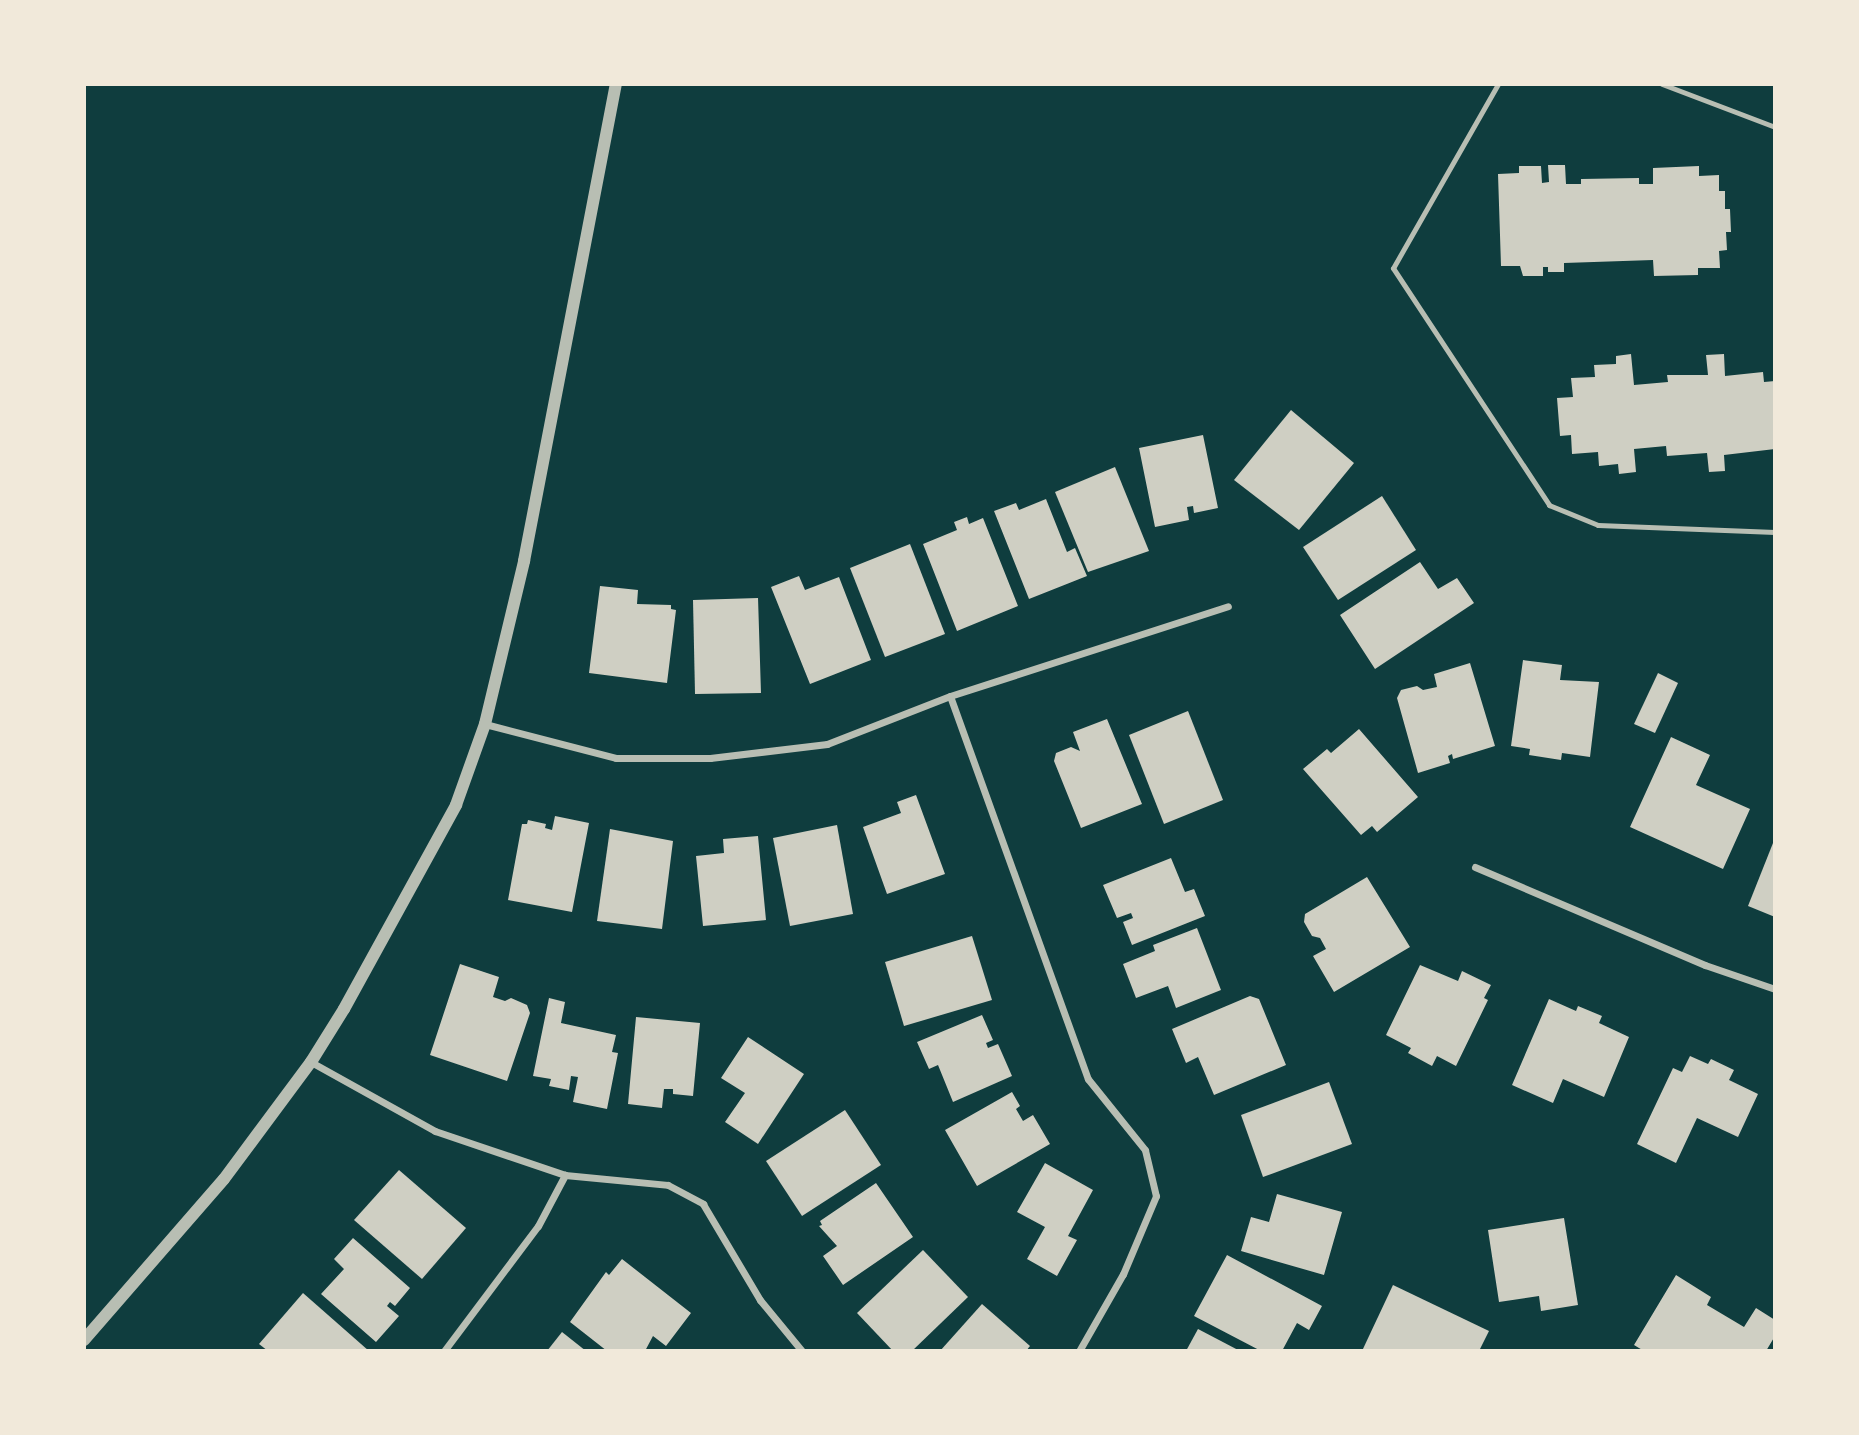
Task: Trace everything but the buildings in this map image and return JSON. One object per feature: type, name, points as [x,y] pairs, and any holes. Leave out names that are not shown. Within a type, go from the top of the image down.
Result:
[{"type":"street","points":[[84,1340],[224,1180],[312,1062],[456,805],[485,724],[524,561],[616,84]]},
{"type":"street","points":[[485,724],[616,758],[710,758],[827,744],[950,696],[1228,606]]},
{"type":"street","points":[[950,696],[1088,1079],[1145,1150],[1156,1196],[1123,1274],[1079,1351]]},
{"type":"street","points":[[1475,867],[1705,965],[1775,989]]},
{"type":"street","points":[[312,1062],[435,1131],[565,1175],[668,1185],[703,1204],[760,1300],[802,1351]]},
{"type":"street","points":[[444,1351],[538,1226],[565,1175]]},
{"type":"lane","points":[[1498,84],[1393,268],[1549,505],[1598,525],[1775,532]]},
{"type":"lane","points":[[1662,84],[1775,127]]}]
